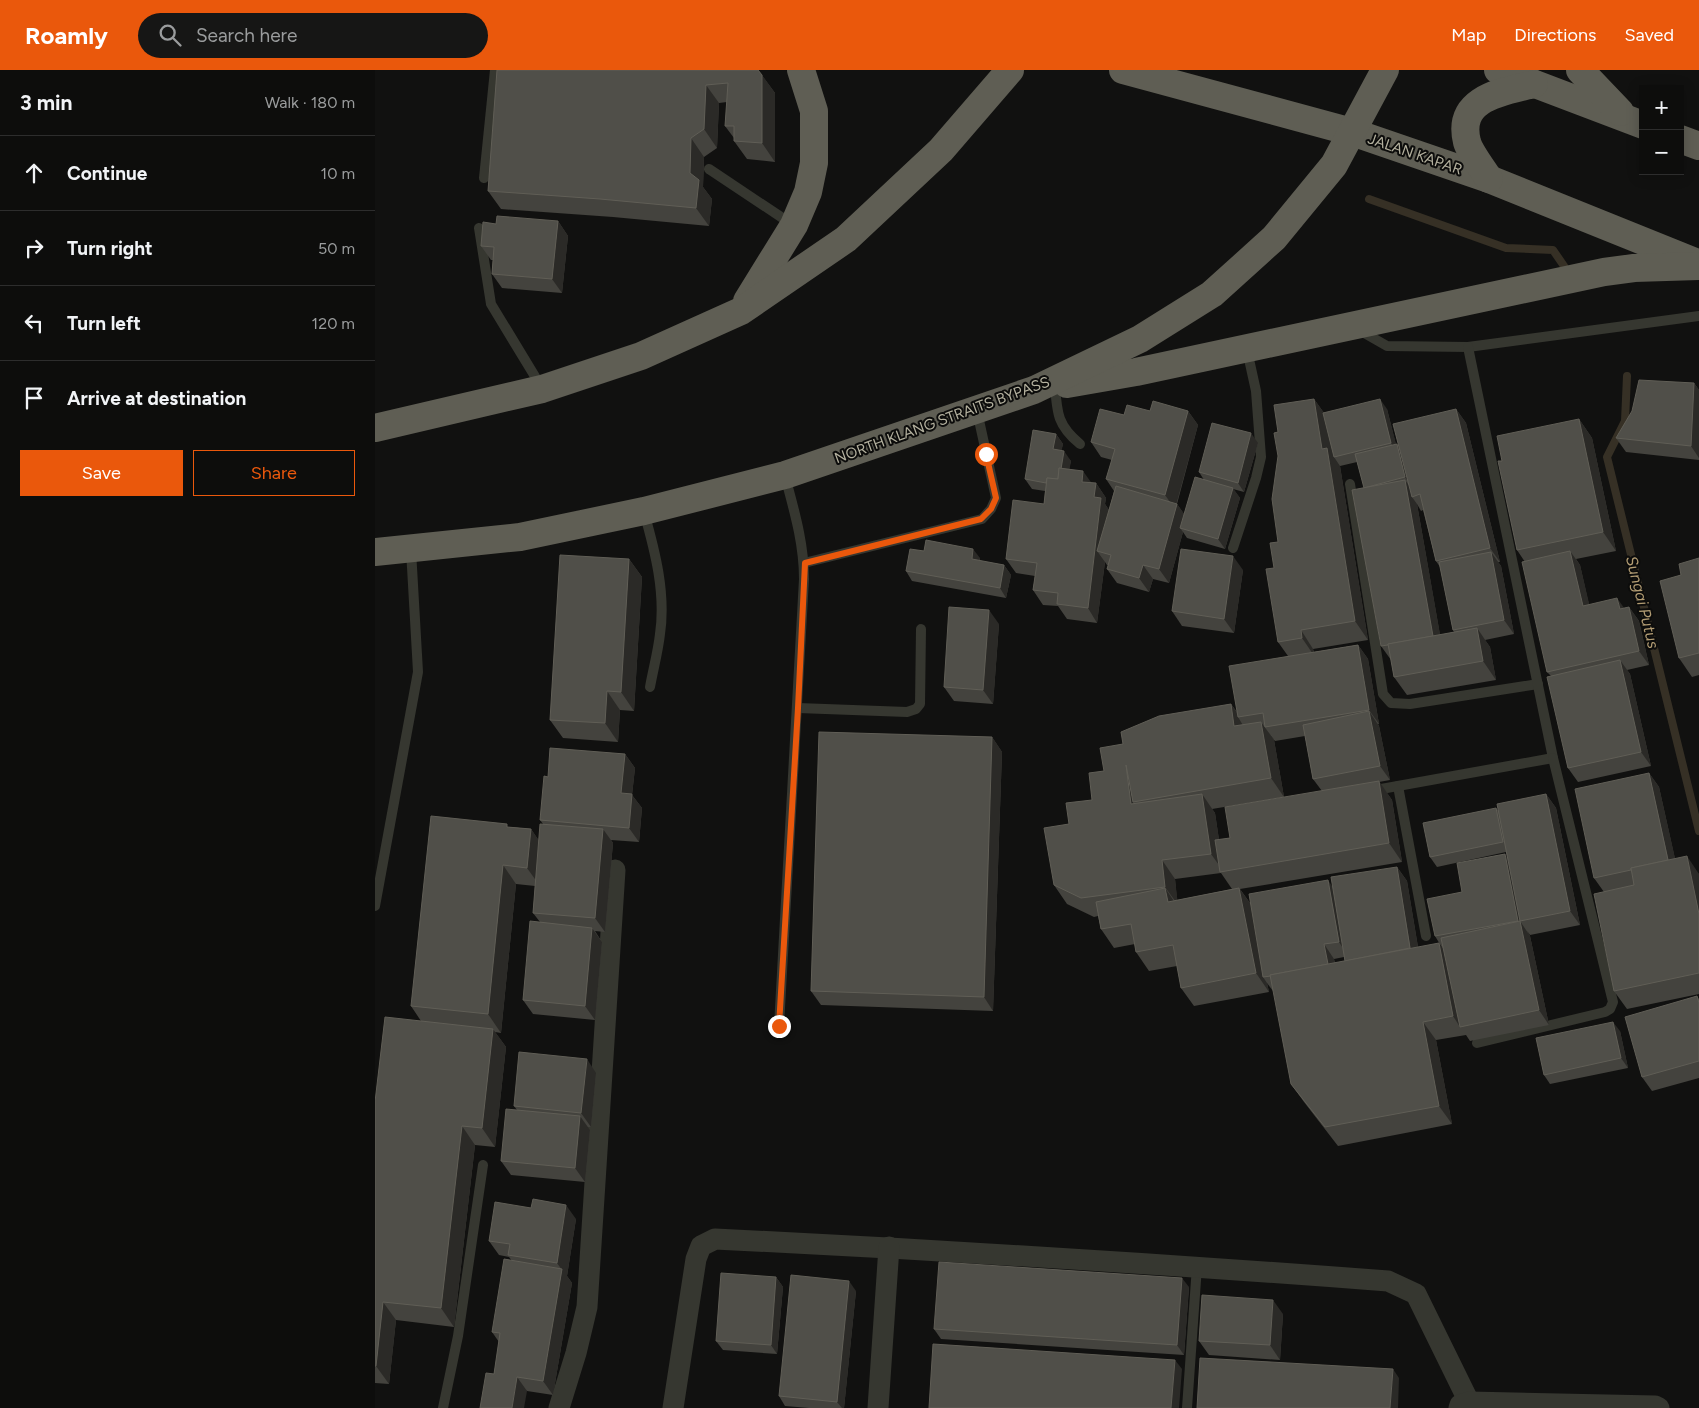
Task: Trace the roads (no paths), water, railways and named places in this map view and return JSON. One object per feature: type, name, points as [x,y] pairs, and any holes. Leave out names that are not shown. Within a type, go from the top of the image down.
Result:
[{"type":"highway","points":[[741,311],[794,226],[808,192],[814,162],[814,111],[801,70]]},
{"type":"highway","points":[[375,428],[543,389],[641,356],[741,311],[846,239],[941,150],[1010,70]]},
{"type":"highway","name":"JALAN KAPAR","points":[[1123,70],[1351,132],[1489,179],[1699,264]]},
{"type":"highway","name":"NORTH KLANG STRAITS BYPASS","points":[[375,552],[520,537],[644,511],[785,475],[1045,388],[1139,339],[1212,294],[1274,238],[1334,165],[1385,70]]},
{"type":"highway","points":[[1498,70],[1634,121]]},
{"type":"highway","points":[[1579,70],[1634,121]]},
{"type":"highway","points":[[1489,179],[1467,143],[1465,124],[1475,104],[1494,94],[1534,84]]},
{"type":"highway","points":[[1684,140],[1699,146]]},
{"type":"highway","points":[[1045,388],[1136,372],[1604,272],[1699,264]]},
{"type":"street","points":[[559,1408],[576,1353],[587,1307],[615,870]]},
{"type":"street","points":[[673,1408],[697,1259],[701,1246],[715,1239],[889,1247],[1197,1266],[1388,1281],[1416,1294],[1464,1405],[1655,1406],[1659,1408]]},
{"type":"street","points":[[878,1408],[889,1247]]},
{"type":"lane","points":[[484,178],[495,70]]},
{"type":"lane","points":[[709,169],[794,226]]},
{"type":"lane","points":[[479,228],[491,304],[543,389]]},
{"type":"lane","points":[[1351,326],[1387,346],[1468,346],[1699,316]]},
{"type":"lane","points":[[1468,346],[1553,758],[1613,1002],[1611,1009],[1605,1012],[1477,1043]]},
{"type":"lane","points":[[1233,548],[1261,457],[1256,391],[1246,348]]},
{"type":"lane","points":[[1045,388],[1056,405],[1060,422],[1068,434],[1080,444]]},
{"type":"lane","points":[[805,563],[981,519],[991,509],[996,498],[977,410]]},
{"type":"lane","points":[[779,1026],[805,563],[798,525],[785,475]]},
{"type":"lane","points":[[1350,484],[1383,694],[1391,703],[1410,704],[1538,684]]},
{"type":"lane","points":[[644,511],[657,558],[661,594],[661,633],[650,687]]},
{"type":"lane","points":[[375,906],[418,672],[411,549]]},
{"type":"lane","points":[[798,708],[907,712],[916,709],[921,704],[921,629]]},
{"type":"lane","points":[[1360,793],[1553,758]]},
{"type":"lane","points":[[1399,786],[1426,936]]},
{"type":"lane","points":[[443,1408],[458,1336],[483,1165]]},
{"type":"lane","points":[[1187,1408],[1197,1266]]},
{"type":"waterway","points":[[1369,199],[1506,248],[1553,250],[1564,266]]},
{"type":"waterway","name":"Sungai Putus","points":[[1627,376],[1625,421],[1607,457],[1699,831]]}]
